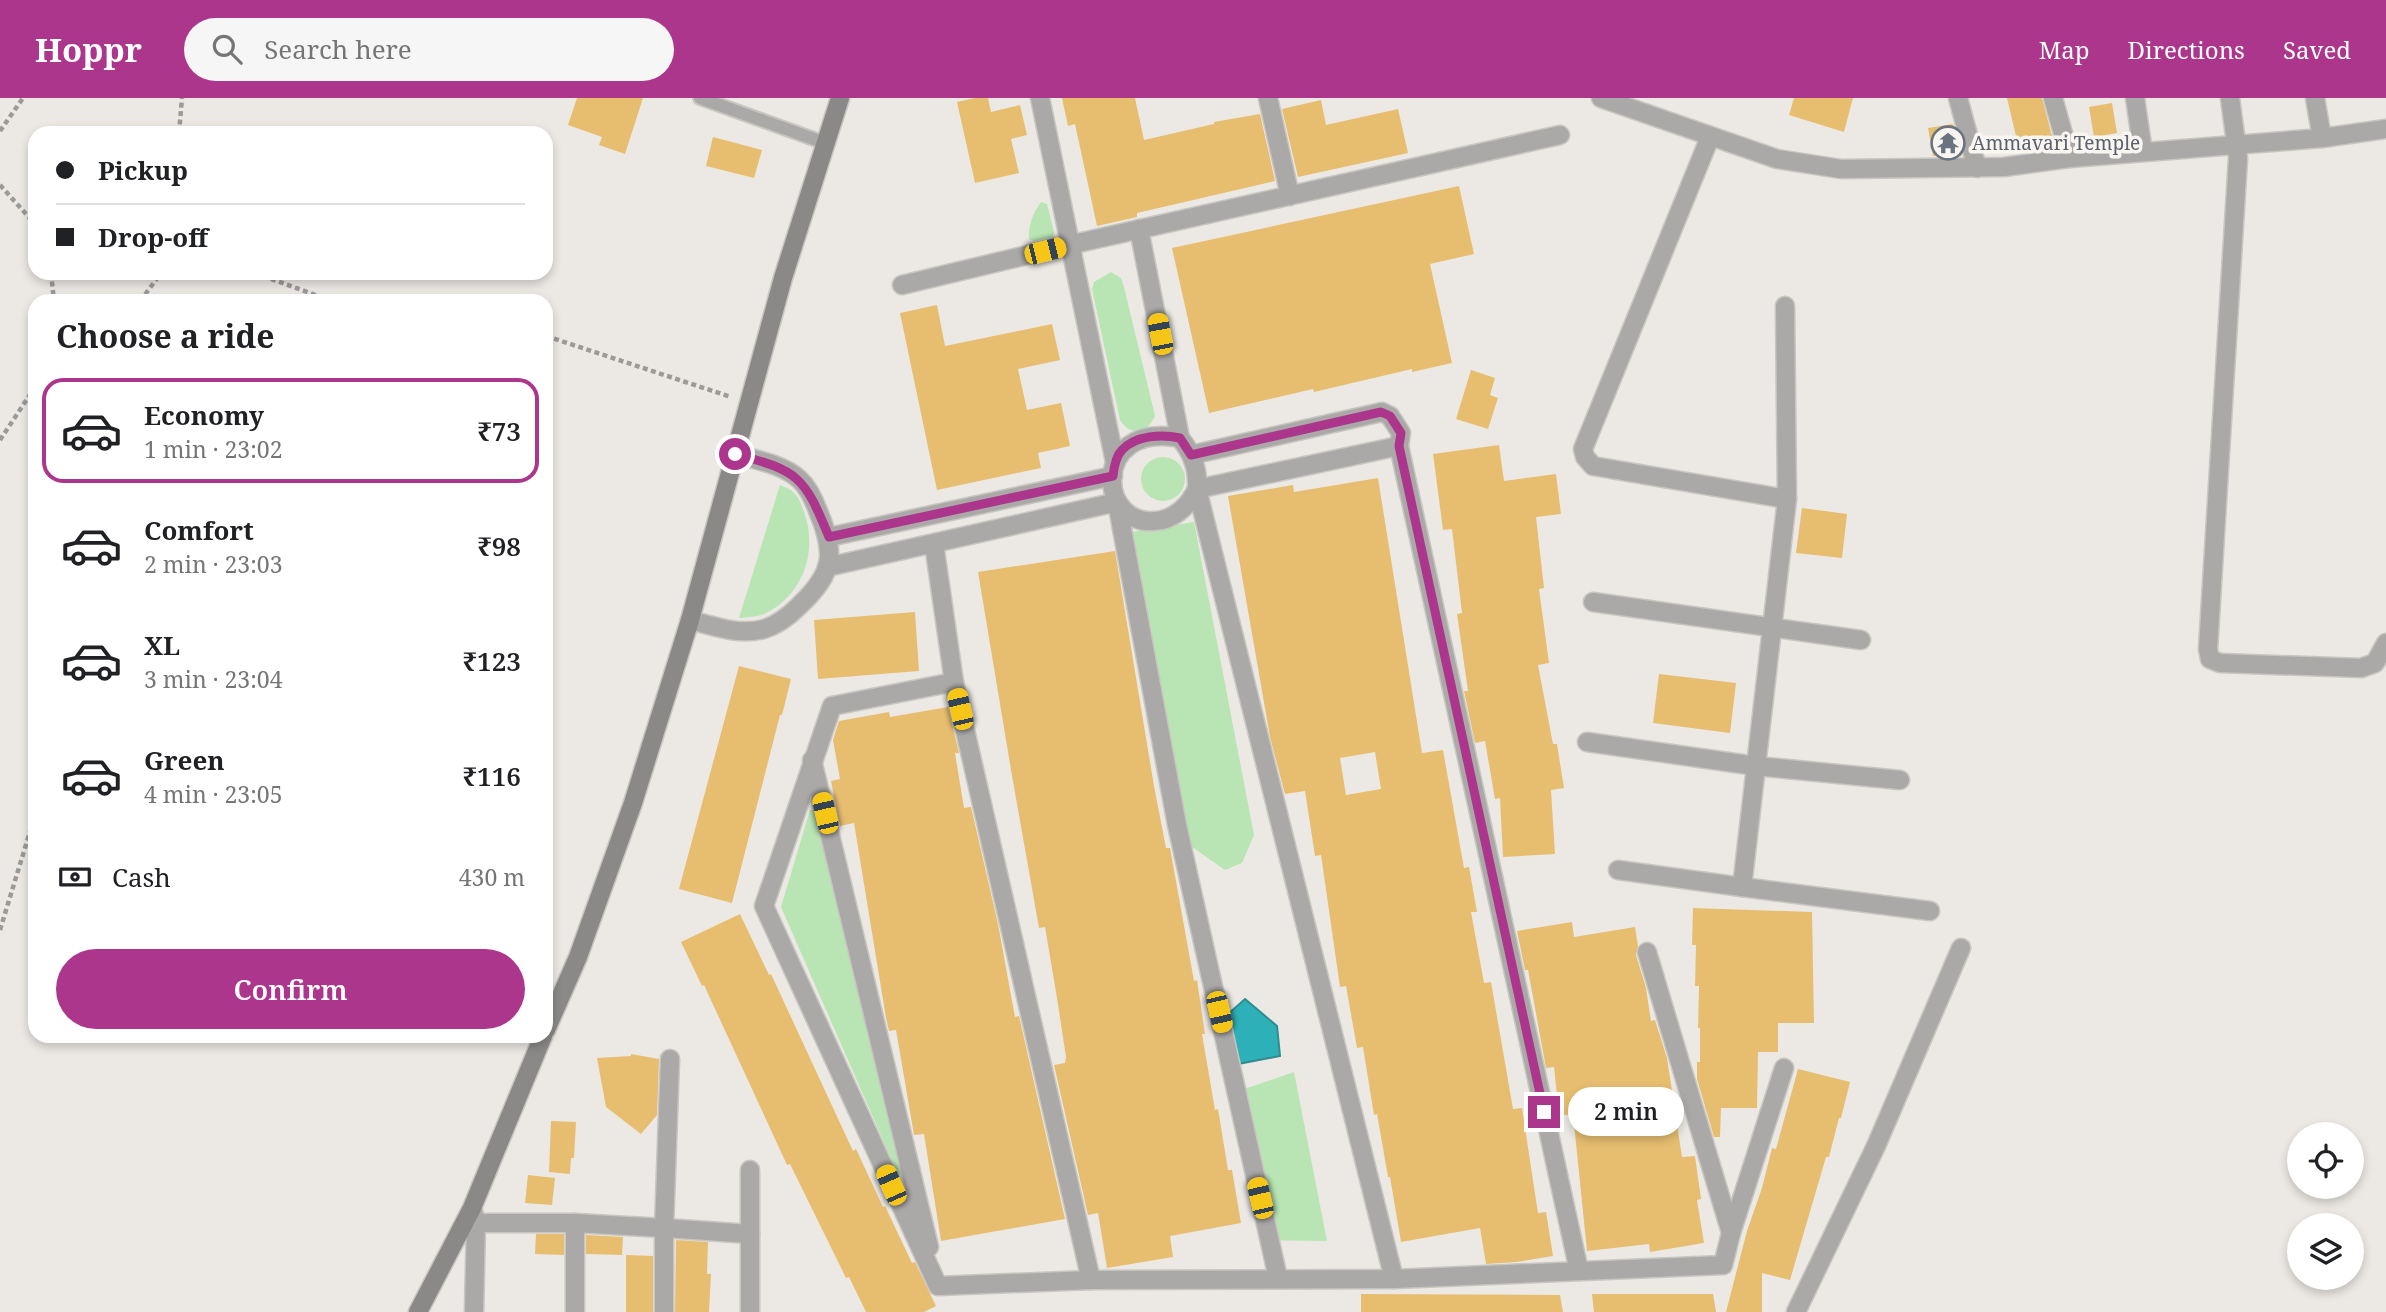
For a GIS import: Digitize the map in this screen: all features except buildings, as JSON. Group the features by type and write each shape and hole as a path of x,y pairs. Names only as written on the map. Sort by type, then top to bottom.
{"main road":[{"path":"553,1014 578,957 634,803 690,620 783,278 840,98"},
{"path":"418,1312 474,1216 540,1043"}],"street":[{"path":"1040,98 1114,469 1117,502 1177,825 1278,1278"},
{"path":"1268,98 1290,196"},
{"path":"1601,98 1777,159 1841,169 2004,167 2070,158 2322,138 2386,129"},
{"path":"1958,98 1977,168"},
{"path":"2053,98 2070,158"},
{"path":"2134,98 2143,152"},
{"path":"2230,98 2237,144 2208,649 2210,659 2220,663 2361,668 2375,663 2386,643"},
{"path":"2315,98 2322,138"},
{"path":"902,285 1560,135"},
{"path":"1710,137 1583,449 1585,457 1593,466 1787,499"},
{"path":"1139,229 1180,438 1198,473 1197,489 1394,1279"},
{"path":"1742,887 1787,499 1785,306"},
{"path":"1191,455 1381,412 1390,416 1401,433 1399,446 1579,1271"},
{"path":"1114,469 1121,450 1132,443 1158,436 1180,438"},
{"path":"1197,489 1399,446"},
{"path":"690,620 738,631 763,629 790,615 811,595 822,581 827,567 829,537 814,500 799,480 775,465 735,454"},
{"path":"829,537 1114,469"},
{"path":"1117,502 1125,514 1138,520 1153,522 1167,519 1180,511 1191,501 1197,489"},
{"path":"827,567 1117,502"},
{"path":"934,544 954,682 1091,1280"},
{"path":"1593,602 1861,640"},
{"path":"938,1286 764,906 832,706 954,682"},
{"path":"1587,742 1756,766 1900,780"},
{"path":"812,760 938,1286"},
{"path":"1618,870 1930,911"},
{"path":"1796,1312 1876,1146 1961,948"},
{"path":"1647,952 1731,1233"},
{"path":"664,1312 670,1059"},
{"path":"938,1286 1091,1280 1394,1279 1723,1265 1784,1068"},
{"path":"750,1170 750,1312"},
{"path":"474,1312 474,1216 750,1234"},
{"path":"575,1223 575,1312"}],"lane":[{"path":"700,98 825,143"}],"path":[{"path":"0,131 23,98"},
{"path":"180,126 182,98"},
{"path":"0,185 28,216"},
{"path":"0,197 7,193"},
{"path":"145,294 156,280"},
{"path":"274,280 313,294"},
{"path":"553,337 748,403"},
{"path":"0,440 28,398"},
{"path":"0,930 28,838"}],"green space":[{"path":"1041,202 1047,204 1054,232 1053,237 1034,241 1029,239 1029,229"},
{"path":"1111,272 1121,278 1124,287 1155,416 1148,427 1139,431 1129,429 1120,420 1092,289 1094,282"},
{"path":"1163,457 1178,464 1185,479 1178,494 1163,501 1148,494 1141,479 1148,464"},
{"path":"780,485 796,495 808,526 808,556 804,570 790,595 779,605 763,614 739,618"},
{"path":"1194,522 1254,835 1242,863 1225,870 1188,844 1131,532"},
{"path":"820,809 909,1179 897,1172 781,907 810,810"},
{"path":"1294,1072 1327,1241 1261,1240 1236,1092"}],"water":[{"path":"1245,999 1277,1026 1280,1056 1238,1064 1228,1014"}],"place":[{"name":"Ammavari Temple","path":"1948,143"}],"route":[{"path":"735,454 775,465 799,480 814,500 829,537 1113,476 1115,462 1121,450 1144,439 1158,436 1180,438 1191,455 1381,412 1390,416 1401,433 1399,446 1544,1112"}]}
